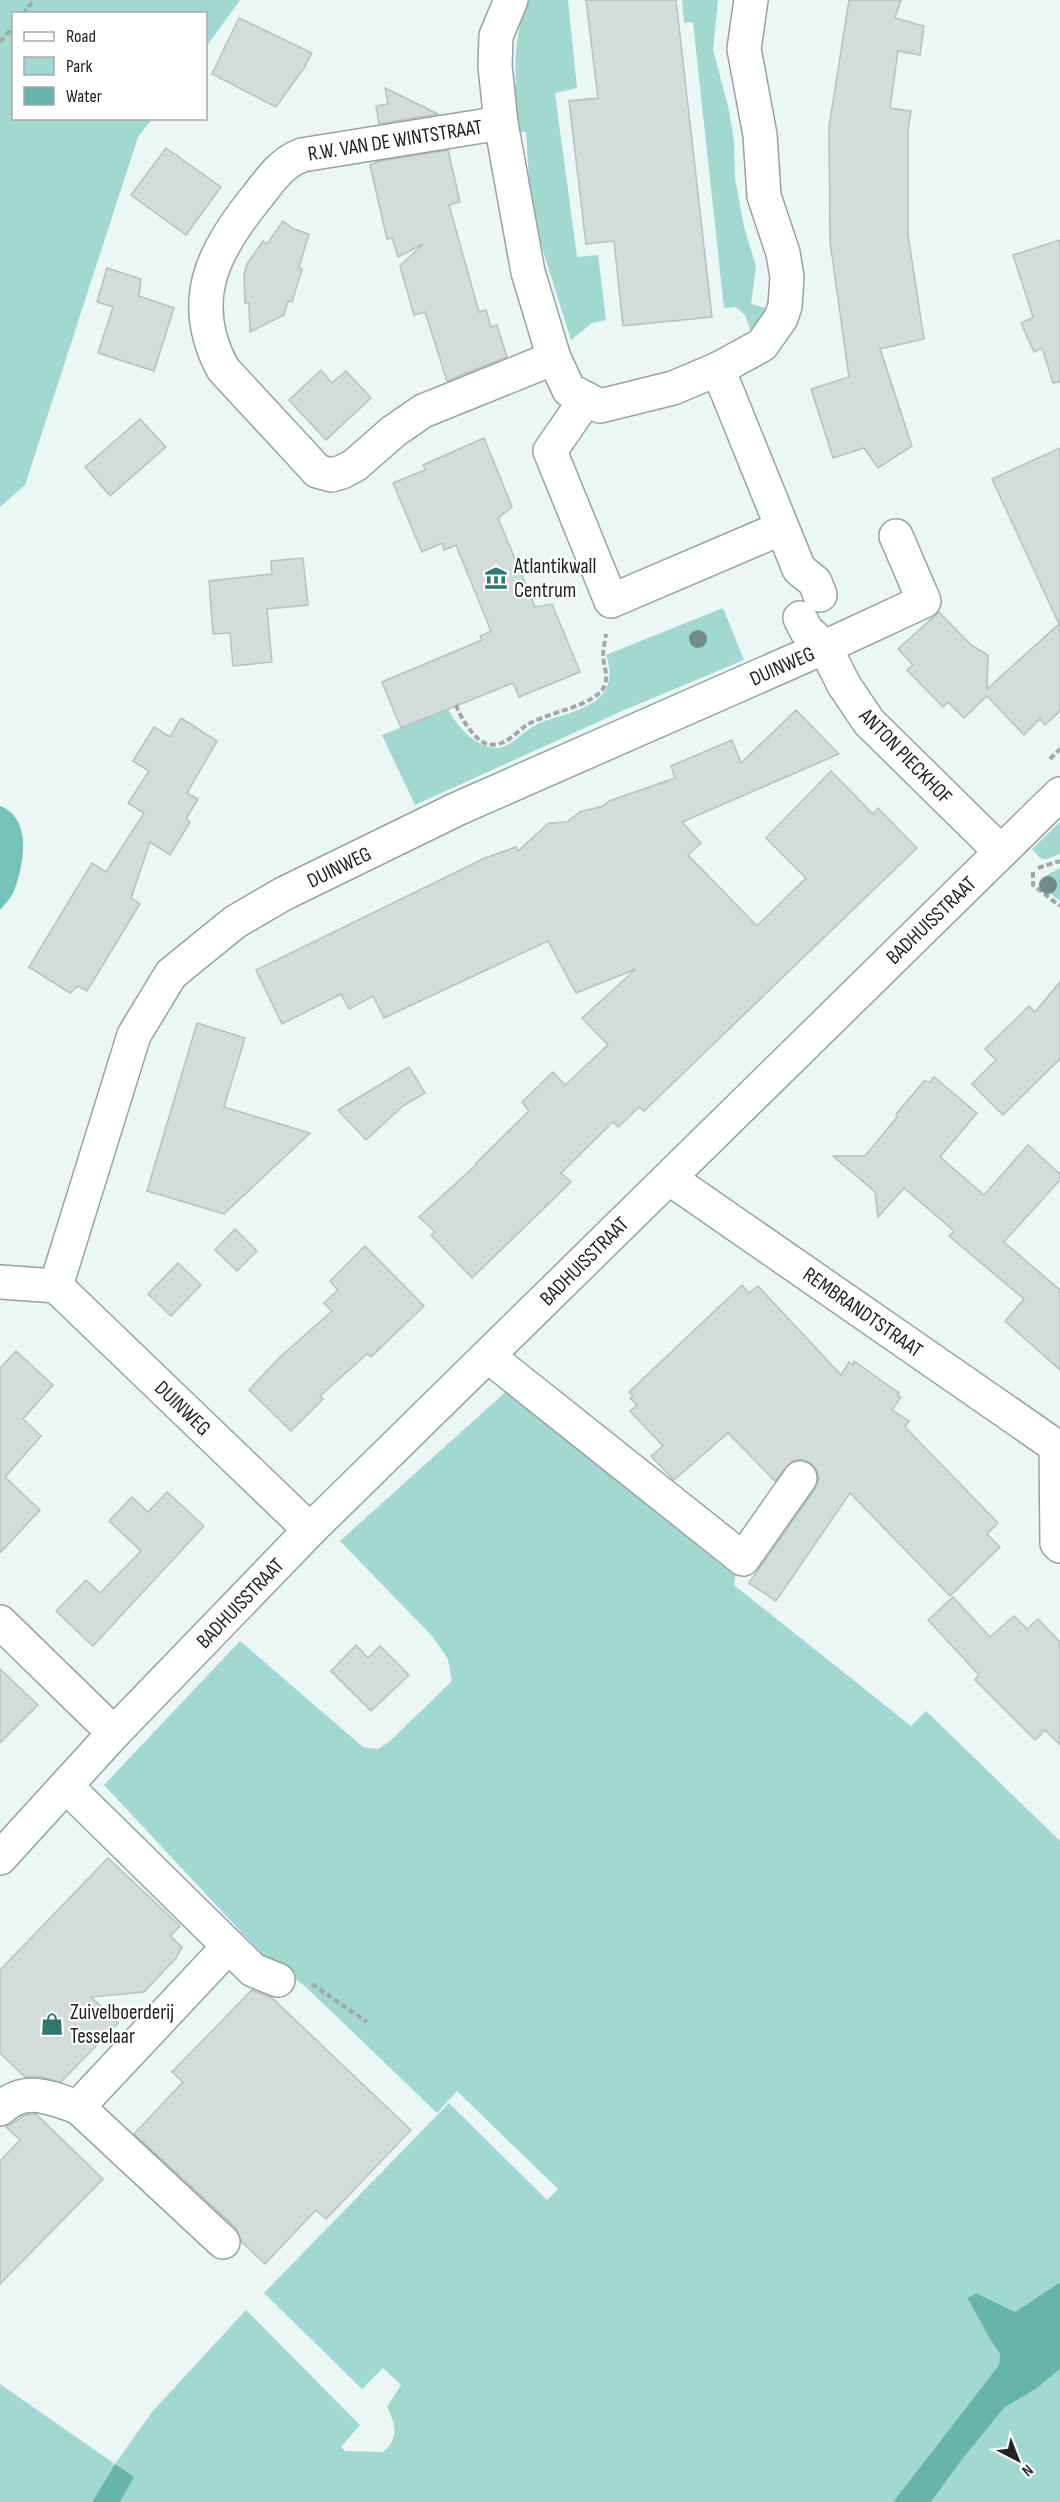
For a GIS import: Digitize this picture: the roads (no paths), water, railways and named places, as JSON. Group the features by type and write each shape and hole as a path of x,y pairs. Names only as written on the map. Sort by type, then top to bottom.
{"street":[{"name":"R.W. VAN DE WINTSTRAAT","path":"511,0 496,36 495,66 501,123 528,272 554,358 569,390 586,399"},
{"path":"751,0 744,48 746,70 760,135 764,196 787,277 781,318 762,345 718,369 673,388 638,399 600,406 586,399 550,451 611,601 782,528"},
{"name":"R.W. VAN DE WINTSTRAAT","path":"501,123 302,155 292,159 272,177 221,246 209,275 208,331 214,351 224,369 317,471 331,475 355,465 394,431 423,411 554,358"},
{"path":"718,369 799,569 790,591 810,606 806,630 825,647 924,601 896,536"},
{"name":"ANTON PIECKHOF","path":"825,647 843,685 869,722 1001,852"},
{"name":"DUINWEG","path":"310,1530 56,1286 134,1035 171,974 235,922 283,894 457,809 825,647"},
{"name":"BADHUISSTRAAT","path":"0,1858 114,1733 310,1530 1060,794"},
{"name":"REMBRANDTSTRAAT","path":"669,1178 1058,1448 1057,1543 1060,1546"},
{"path":"0,1282 56,1286"},
{"path":"488,1356 743,1559 800,1478"},
{"path":"0,1622 114,1733"},
{"path":"66,1786 253,1970 278,1980"},
{"path":"78,2107 228,1946"},
{"path":"0,2109 8,2101 32,2093 78,2107 223,2242"}],"water":[{"path":"1060,2282 1060,2369 1037,2388 1004,2408 931,2502 893,2502 999,2365 1000,2354 967,2298 976,2293 1015,2312"},
{"path":"115,2464 134,2477 120,2502 92,2502"}],"place":[{"name":"Atlantikwall Centrum","path":"496,578"},
{"name":"Zuivelboerderij Tesselaar","path":"52,2024"}]}
